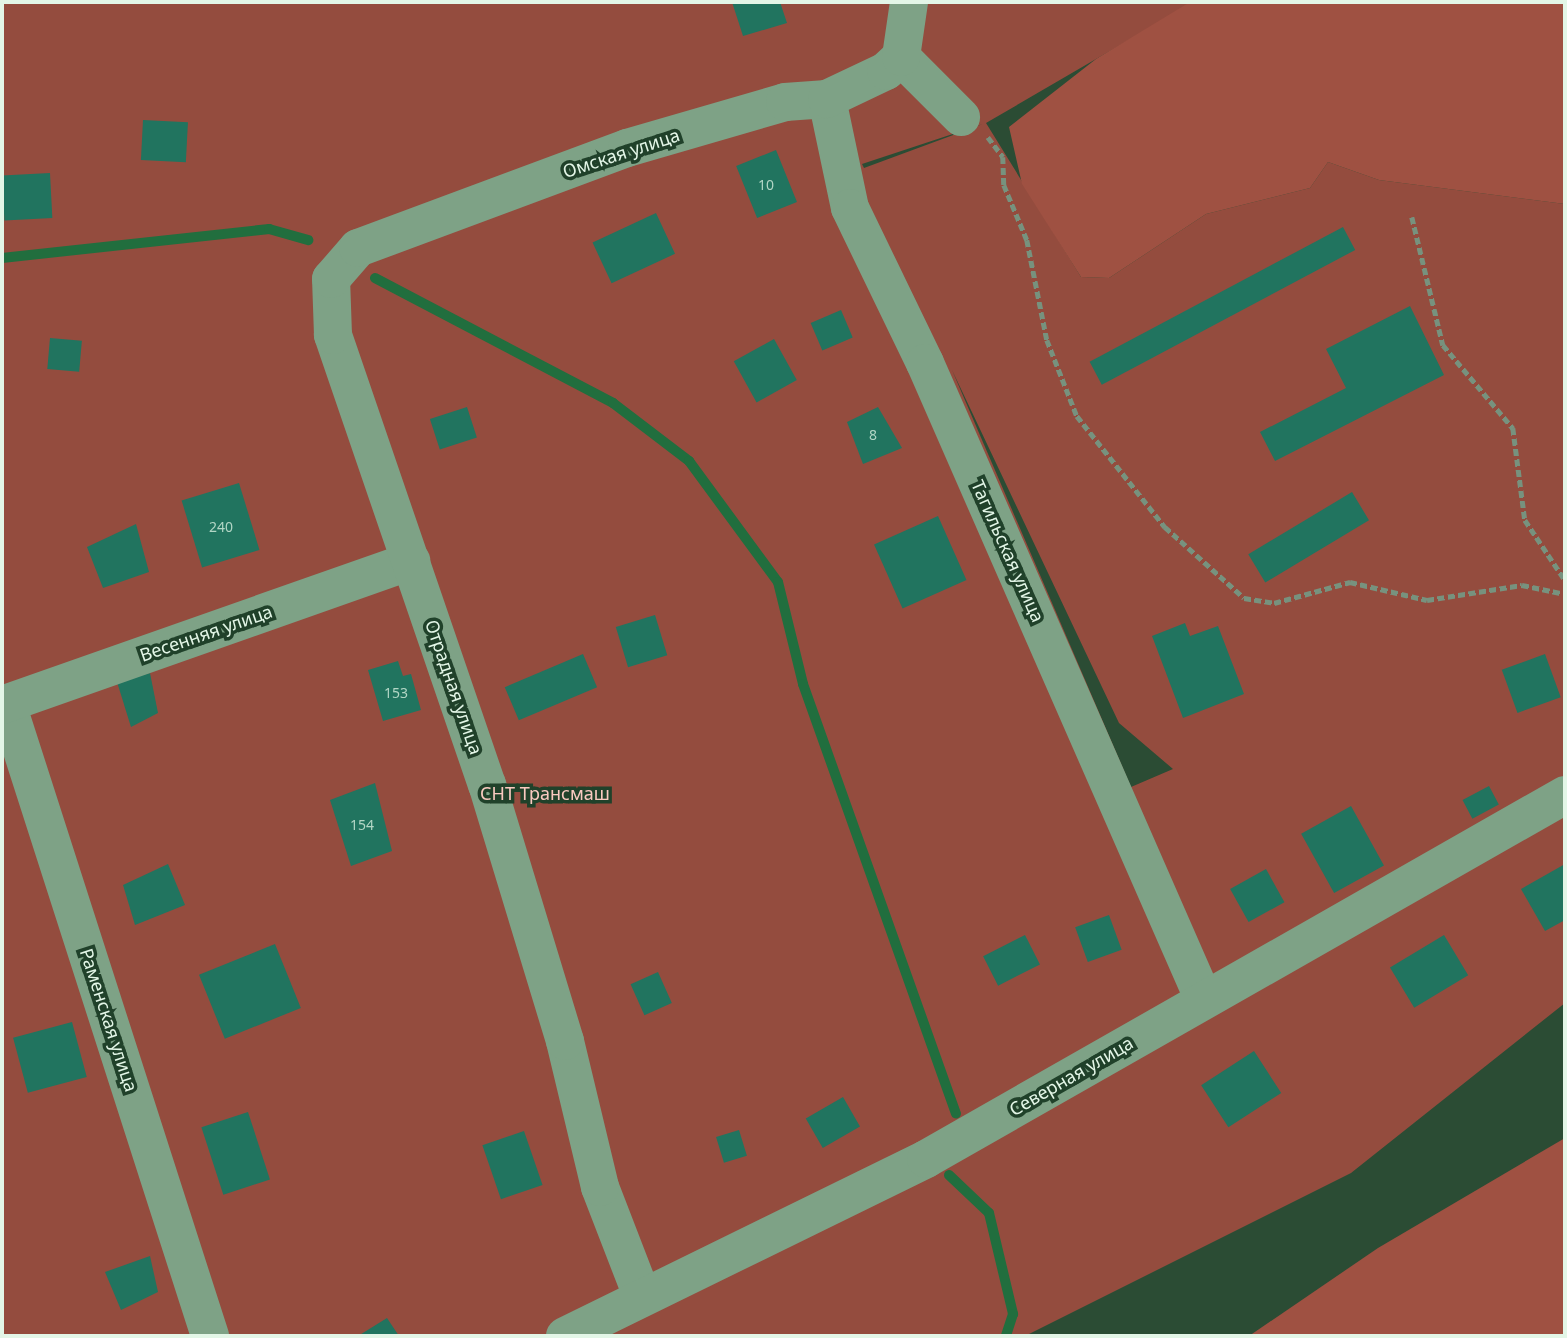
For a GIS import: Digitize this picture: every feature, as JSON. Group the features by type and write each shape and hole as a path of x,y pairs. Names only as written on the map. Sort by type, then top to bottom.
{"street":[{"path":"909,2 893,64 961,117"},
{"name":"Омская улица","path":"358,248 627,148 785,102 827,99 893,64"},
{"name":"Тагильская улица","path":"827,99 850,208 925,363 1203,1000"},
{"name":"Отрадная улица","path":"358,248 331,279 333,335 411,561 553,1002 600,1187 642,1296"},
{"name":"Весенняя улица","path":"4,705 411,561"},
{"name":"Раменская улица","path":"4,705 210,1336"},
{"name":"Северная улица","path":"565,1336 926,1159 1565,795"}],"path":[{"path":"961,117 1003,157 1004,185 1027,240 1047,340 1077,416 1165,527 1244,598 1274,603 1350,582 1427,600 1522,585 1565,594"},
{"path":"1412,217 1443,345 1513,428 1525,520 1565,580"}],"green space":[{"name":"СНТ Трансмаш","path":"2,2 1194,2 986,123 1081,277 1109,278 1206,214 1310,188 1328,162 1379,180 1565,204 1565,1003 1351,1173 1025,1336 2,1336","holes":["983,124 864,168 862,164","952,370 1119,723 1173,769 1131,787"]}],"shaded area":[{"path":"1190,2 1565,2 1565,204 1379,180 1328,162 1310,188 1206,214 1109,278 1081,277 1022,184 1009,127 1096,59"},
{"path":"1565,1138 1565,1336 1249,1336 1378,1248"}],"building":[{"path":"732,2 780,2 787,23 743,36"},
{"path":"143,120 188,122 186,162 141,160"},
{"path":"776,150 797,202 757,218 736,166"},
{"path":"50,173 52,218 4,220 2,176"},
{"path":"656,213 675,254 612,283 593,243"},
{"path":"1343,227 1355,250 1102,385 1090,362"},
{"path":"1410,306 1444,375 1275,461 1260,432 1346,388 1326,349"},
{"path":"841,310 853,338 822,351 811,323"},
{"path":"50,338 82,341 79,372 47,369"},
{"path":"774,339 797,380 757,402 734,361"},
{"path":"467,407 477,437 440,449 430,419"},
{"path":"878,407 902,448 863,464 847,422"},
{"path":"239,483 259,550 202,567 182,501"},
{"path":"1352,492 1369,520 1265,583 1248,554"},
{"path":"938,516 966,580 903,608 874,544"},
{"path":"136,524 149,572 103,588 87,547"},
{"path":"655,615 667,655 628,667 616,627"},
{"path":"1185,623 1190,636 1218,626 1244,694 1183,718 1152,636"},
{"path":"583,654 597,687 519,720 505,687"},
{"path":"1545,654 1561,697 1518,713 1502,670"},
{"path":"398,661 403,676 411,674 421,710 383,721 368,670"},
{"path":"150,673 158,713 131,727 117,682"},
{"path":"375,783 392,851 351,866 330,800"},
{"path":"1489,786 1499,805 1472,819 1463,800"},
{"path":"1351,806 1384,865 1334,893 1301,834"},
{"path":"168,864 185,905 135,925 123,885"},
{"path":"1565,864 1565,920 1545,931 1521,889"},
{"path":"1266,869 1284,902 1249,922 1230,889"},
{"path":"1109,915 1122,950 1088,962 1075,927"},
{"path":"1025,935 1040,964 998,986 983,956"},
{"path":"1444,935 1468,975 1414,1008 1390,967"},
{"path":"275,944 301,1008 225,1039 199,975"},
{"path":"658,972 672,1003 644,1015 631,984"},
{"path":"72,1022 87,1077 28,1093 13,1038"},
{"path":"1254,1051 1281,1093 1228,1127 1201,1085"},
{"path":"843,1097 860,1126 823,1148 806,1118"},
{"path":"248,1112 270,1180 223,1195 201,1127"},
{"path":"739,1130 747,1156 724,1163 716,1137"},
{"path":"524,1131 543,1185 501,1199 482,1145"},
{"path":"150,1256 158,1292 121,1310 105,1272"},
{"path":"387,1318 399,1336 358,1336"}],"waterway":[{"path":"2,258 269,229 308,240"},
{"path":"375,278 613,403 689,461 778,582 803,684 956,1114"},
{"path":"949,1175 989,1213 1013,1314 1006,1336"}]}
